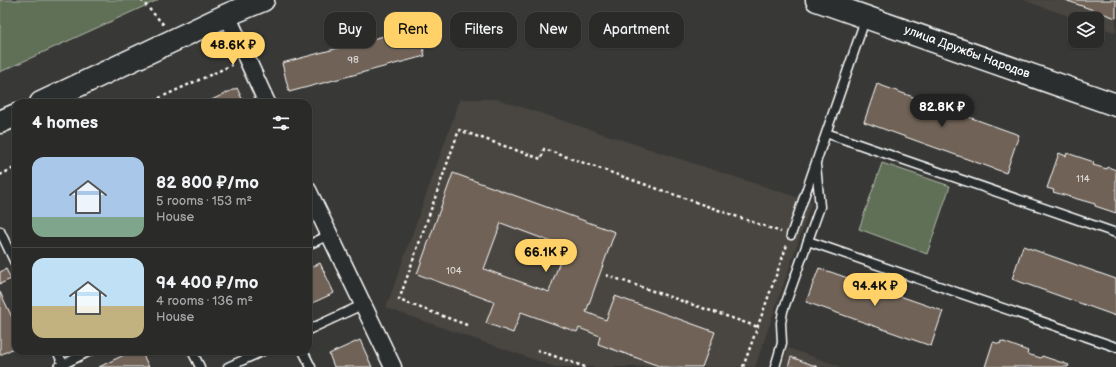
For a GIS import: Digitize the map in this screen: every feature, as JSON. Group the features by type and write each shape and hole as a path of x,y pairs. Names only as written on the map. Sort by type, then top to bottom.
{"street":[{"path":"52,99 67,94 227,15 263,0"},
{"name":"улица Дружбы Народов","path":"817,0 1116,105"},
{"path":"227,15 245,59 265,99"},
{"path":"0,122 12,117"},
{"path":"312,199 393,367"}],"lane":[{"path":"790,235 866,17"},
{"path":"826,133 1116,233"},
{"path":"775,367 782,343 781,323 783,311 820,207 816,163"},
{"path":"0,231 12,256"},
{"path":"312,243 329,236"},
{"path":"808,241 1116,347"},
{"path":"312,328 362,305"},
{"path":"58,355 60,366 82,355"},
{"path":"194,355 200,367"},
{"path":"228,367 254,355"},
{"path":"306,355 311,367"}],"path":[{"path":"141,0 177,39"},
{"path":"157,99 245,59"},
{"path":"467,325 399,300 459,130 540,159 544,149 790,235 744,367"},
{"path":"0,175 12,169"},
{"path":"606,276 758,327"},
{"path":"537,350 585,367"}],"shaded area":[{"path":"1023,0 1116,0 1116,33 1104,29 1104,12 1068,12 1068,16"},
{"path":"460,99 497,99 812,202 755,367 555,367 386,308"},
{"path":"788,348 842,367 782,367"}],"green space":[{"path":"0,0 158,0 0,72"},
{"path":"882,163 950,186 927,254 859,229"}],"building":[{"path":"1065,0 1116,0 1116,18 1104,14 1104,12 1099,12"},
{"path":"384,36 384,48 423,48 425,56 289,92 282,63 339,48 376,48 376,38"},
{"path":"877,84 1019,135 1006,173 864,122"},
{"path":"237,88 242,99 214,99"},
{"path":"1059,153 1066,156 1067,153 1094,162 1093,165 1107,169 1108,167 1116,170 1116,213 1095,206 1095,204 1053,192 1054,190 1047,188"},
{"path":"453,173 615,232 586,312 606,320 615,296 715,332 702,367 662,367 598,344 600,336 579,328 577,332 521,312 513,333 486,323 494,302 417,274","holes":["501,223 565,247 549,292 484,269"]},
{"path":"1023,246 1116,279 1116,316 1012,279"},
{"path":"320,263 334,293 312,303 312,267"},
{"path":"819,268 943,311 931,346 806,302"},
{"path":"6,269 11,279 0,284 0,272"},
{"path":"0,292 12,317 12,349 0,355"},
{"path":"360,340 372,367 334,367 329,354"},
{"path":"1001,341 1028,351 1027,354 1041,358 1042,356 1069,365 1068,367 985,367 993,342 1000,344"},
{"path":"124,355 143,355 149,367 99,367"},
{"path":"791,357 818,367 788,367"}]}
